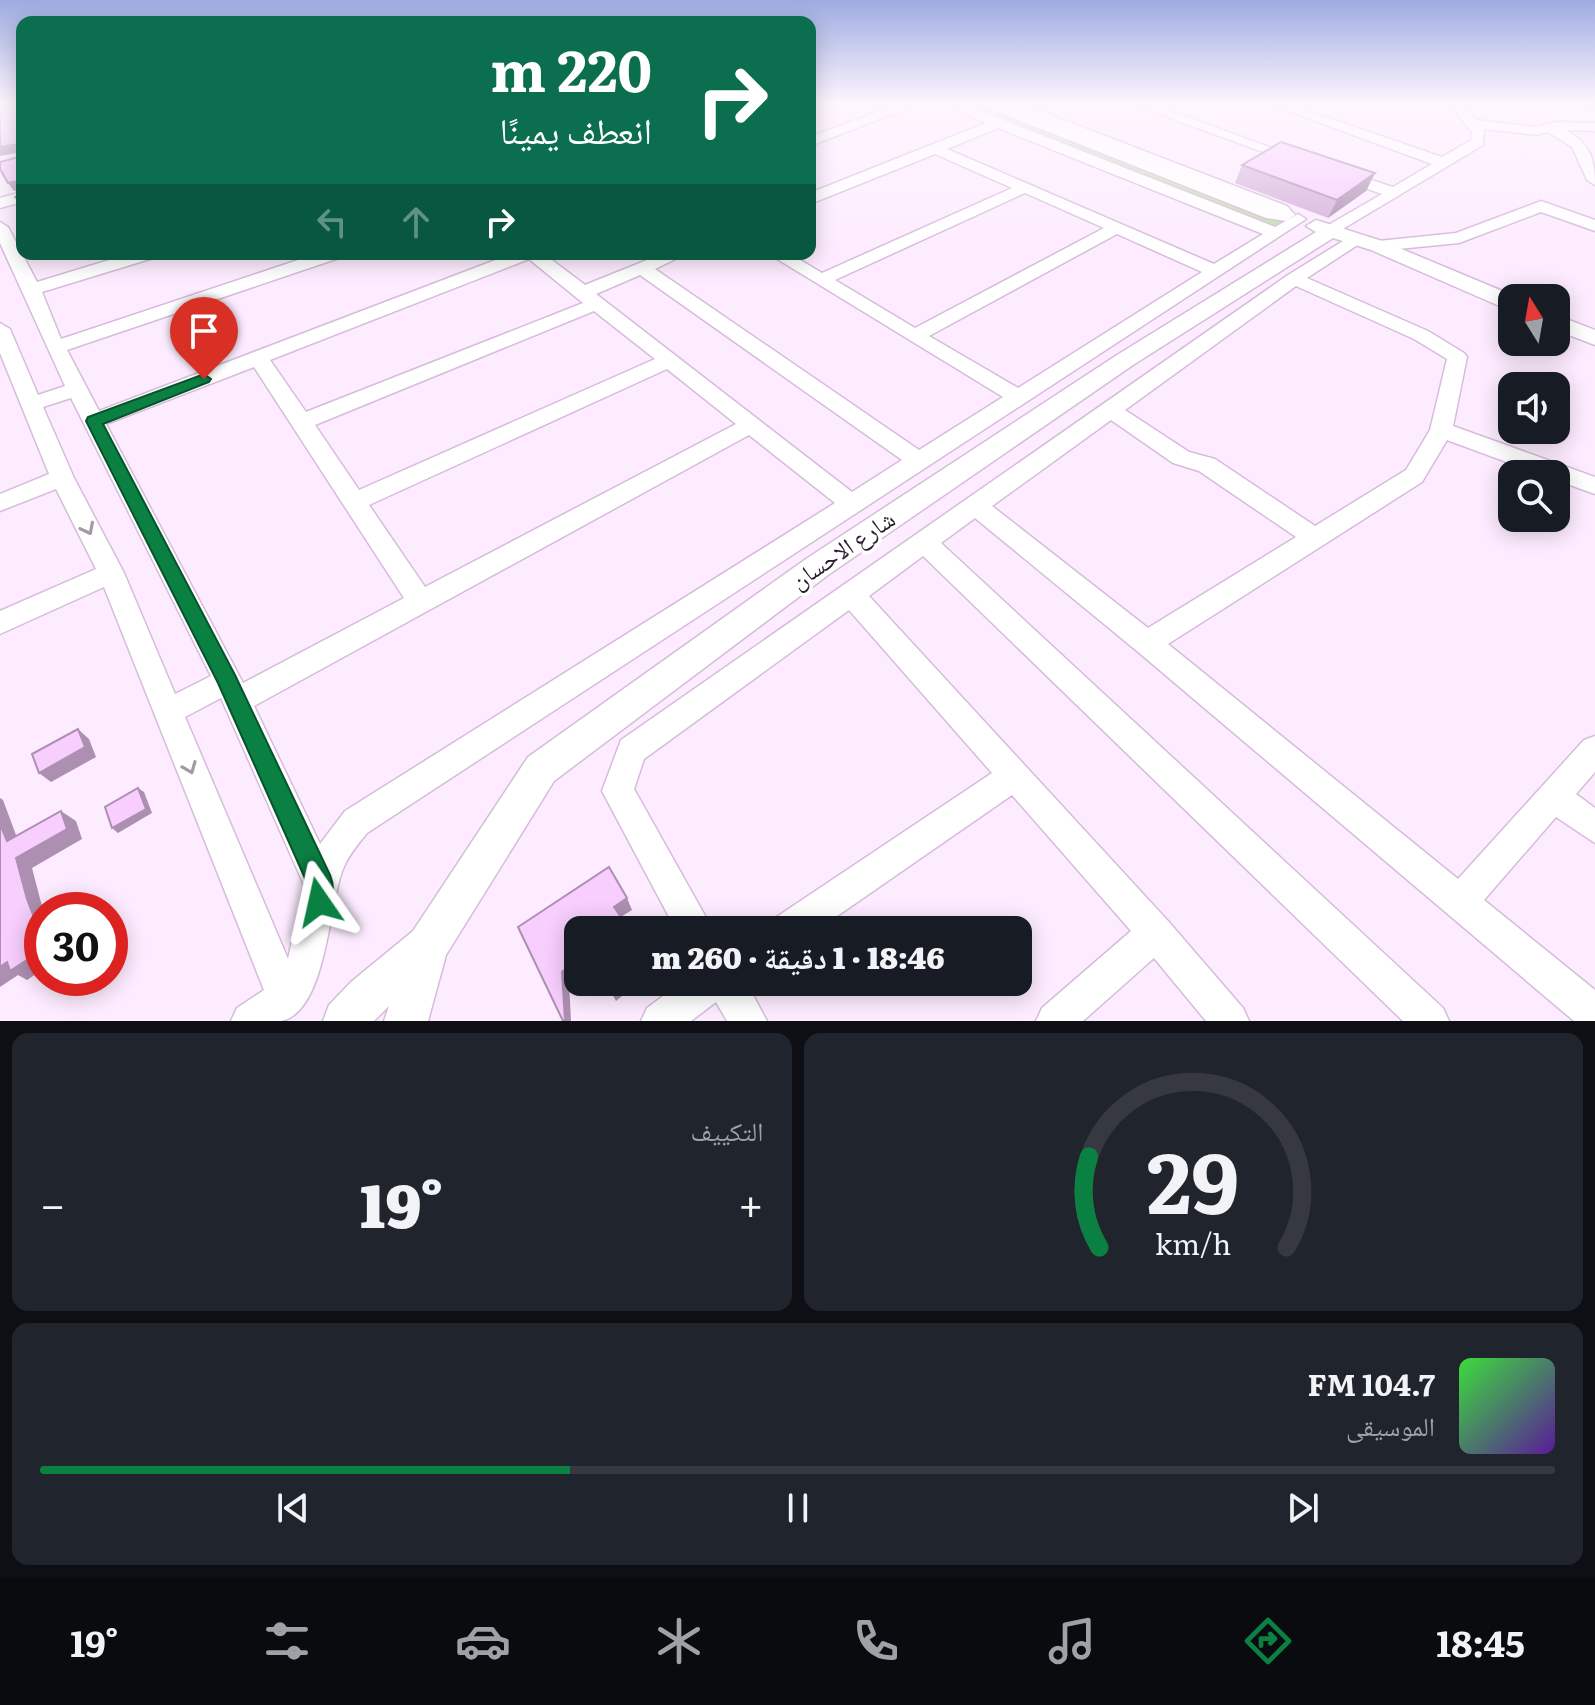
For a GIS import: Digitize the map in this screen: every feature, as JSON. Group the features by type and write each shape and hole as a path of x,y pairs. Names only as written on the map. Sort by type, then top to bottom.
{"street":[{"path":"816,197 925,152"},
{"path":"942,152 1217,272"},
{"path":"1082,152 1287,222 1343,234 1378,246 1498,297"},
{"path":"1110,152 1287,222"},
{"path":"1121,152 1287,222"},
{"path":"1276,152 1395,193"},
{"path":"1411,152 1441,162"},
{"path":"687,916 618,791 632,750 1294,279 1343,234 1395,193 1460,152"},
{"path":"1584,152 1595,180"},
{"path":"821,280 1024,188"},
{"path":"1378,246 1459,238 1541,206 1595,226"},
{"path":"250,1021 285,996 305,964 313,943 321,884 343,836 356,822 1217,272 1287,222"},
{"path":"914,336 1117,228"},
{"name":"شارع الاحسان","path":"406,1021 428,946 541,769 817,567 1125,360 1343,234"},
{"path":"19,260 51,339 232,691 321,884"},
{"path":"32,289 127,260"},
{"path":"57,347 294,260"},
{"path":"94,421 511,260"},
{"path":"541,260 852,504"},
{"path":"302,422 589,298 663,260"},
{"path":"788,260 1019,398"},
{"path":"643,269 919,461"},
{"path":"1147,643 1414,476 1441,430 1457,357 1421,335 1294,279"},
{"path":"1570,328 1595,338"},
{"path":"0,329 62,478 111,573 285,996"},
{"path":"258,358 420,601"},
{"path":"354,502 668,361"},
{"path":"31,404 78,389"},
{"path":"1110,410 1181,458 1207,465 1314,537"},
{"path":"167,712 232,691 420,601 749,426"},
{"path":"1441,430 1595,486"},
{"path":"0,503 62,478"},
{"path":"976,506 1147,643 1595,1014"},
{"path":"925,543 1430,1021"},
{"path":"0,623 111,573"},
{"path":"852,595 1156,933 1230,1021"},
{"path":"1460,902 1595,750"},
{"path":"808,916 1015,775"},
{"path":"1554,797 1595,827"},
{"path":"1055,1021 1156,933"},
{"name":"شارع الاحسان","path":"345,1021 366,997 428,946"},
{"path":"660,1021 693,996"},
{"path":"733,996 748,1021"}],"green space":[{"path":"1076,152 1104,152 1284,221 1272,229"}],"building":[{"path":"1265,152 1310,152 1375,173 1337,200 1242,165"},
{"path":"16,158 16,181 8,183 0,169 0,162"},
{"path":"78,729 85,747 39,773 32,754"},
{"path":"138,788 146,809 112,828 105,807"},
{"path":"61,811 67,829 16,858 25,892 24,962 10,971 7,962 0,967 0,824 7,841"},
{"path":"609,867 627,898 614,907 620,916 564,916 562,972 565,1021 518,927"}],"route":[{"path":"204,379 94,421 228,681 321,884 319,902"}]}
